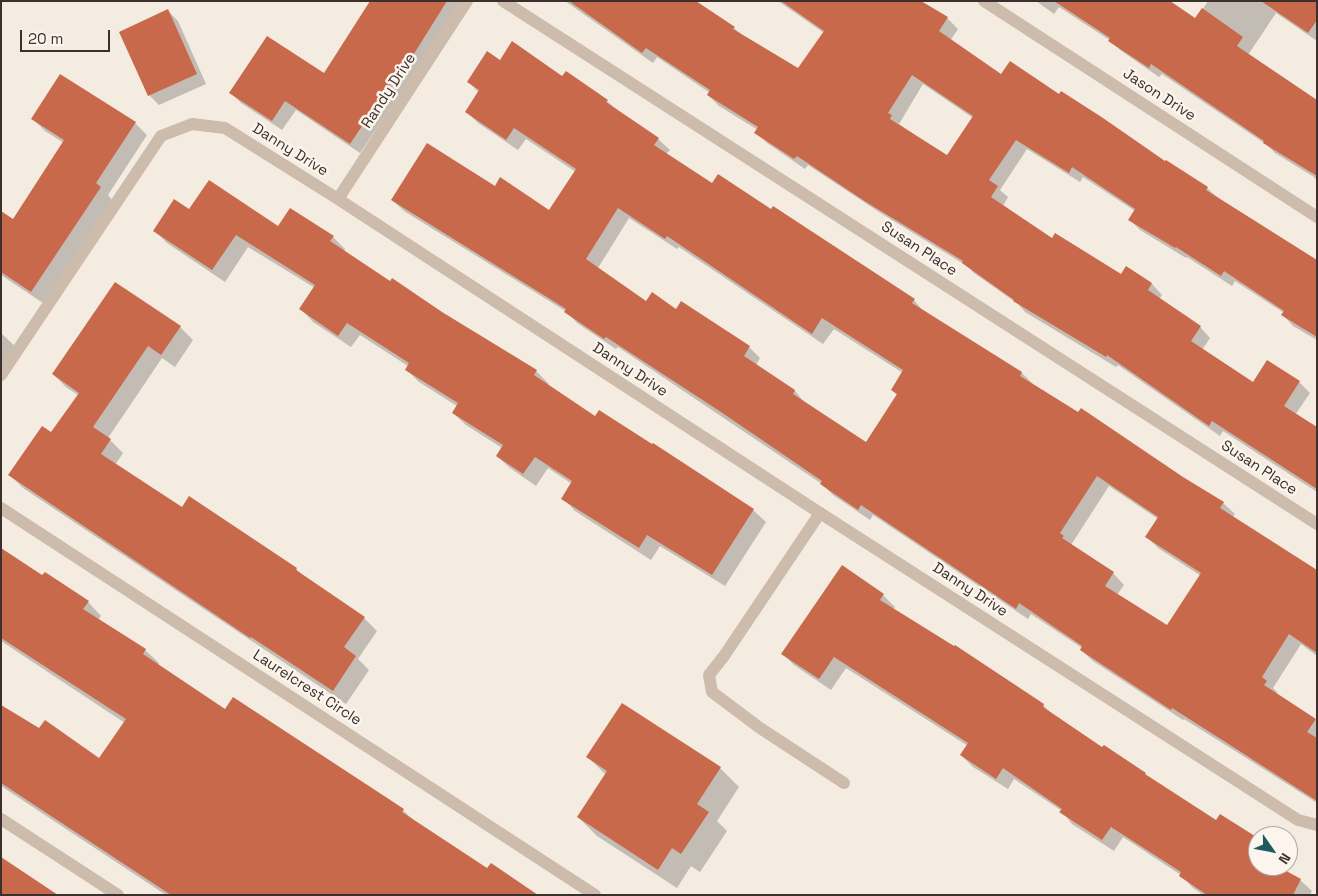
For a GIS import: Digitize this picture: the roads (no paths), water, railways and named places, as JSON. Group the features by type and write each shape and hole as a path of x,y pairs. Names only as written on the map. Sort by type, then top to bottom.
{"street":[{"name":"Randy Drive","path":"338,199 467,1"},
{"name":"Susan Place","path":"503,1 1317,524"},
{"name":"Jason Drive","path":"984,1 1317,217"},
{"name":"Danny Drive","path":"1,375 161,136 192,124 225,128 338,199 820,513 1298,820 1317,824"},
{"name":"Laurelcrest Circle","path":"1,508 595,895"},
{"path":"820,513 724,656 709,675 712,692 760,728 844,783"},
{"path":"1,819 118,895"}]}
